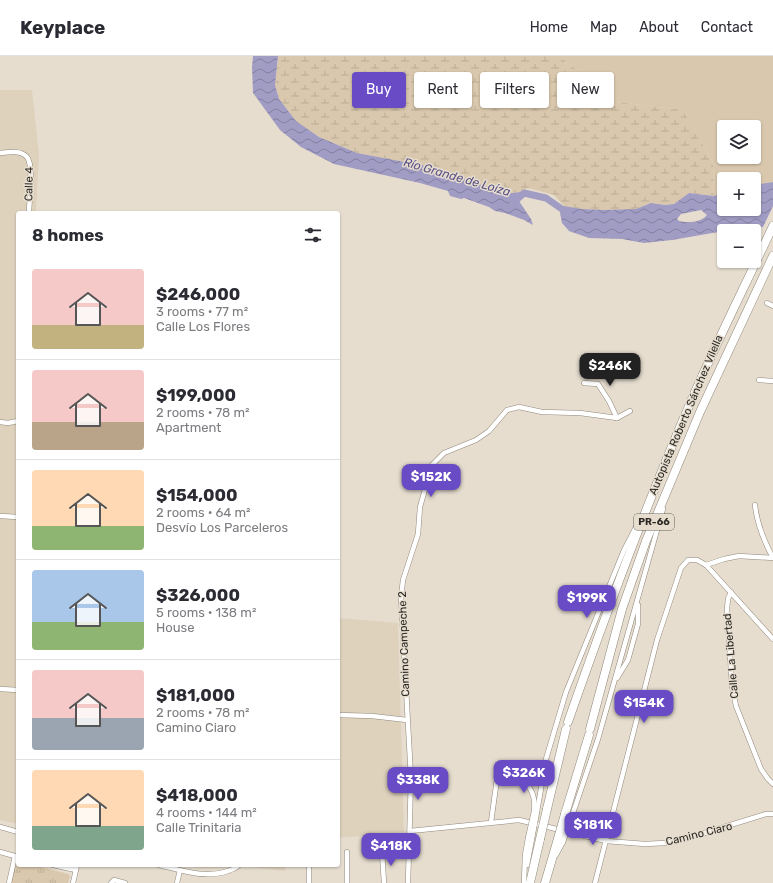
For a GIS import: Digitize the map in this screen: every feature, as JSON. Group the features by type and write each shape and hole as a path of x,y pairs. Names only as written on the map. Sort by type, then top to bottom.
{"highway":[{"name":"Autopista Roberto Sánchez Vilella","path":"530,883 533,838 547,809 567,725 596,641 689,406 723,329 773,226"},
{"name":"Autopista Roberto Sánchez Vilella","path":"545,883 569,815 589,732 622,609 646,540 700,412 773,256"}],"street":[{"name":"Calle 4","path":"0,153 16,152 27,156 30,164 29,211"},
{"path":"767,303 773,306"},
{"path":"759,380 773,381"},
{"path":"584,383 598,384 609,401 617,418 630,411"},
{"name":"Camino Campeche 2","path":"408,883 411,778 401,597 403,580 418,534 420,507 432,465 444,453 476,440 488,431 507,410 519,407 542,412 580,413 617,418"},
{"path":"0,422 8,423 16,421"},
{"path":"491,822 499,774 508,773 522,776 530,780 537,778 540,775 566,692 624,550 655,489"},
{"path":"569,815 596,746 661,517 665,496"},
{"path":"706,566 724,559 739,556 773,558 762,536 755,505"},
{"path":"0,516 16,517"},
{"path":"595,883 657,640 682,568 688,560 697,560 706,566 773,639"},
{"name":"Calle La Libertad","path":"731,592 728,599 727,608 732,686 736,706 761,769 773,784"},
{"path":"614,682 628,660 638,624 638,600"},
{"path":"0,689 16,690"},
{"path":"340,715 372,716 407,720"},
{"path":"524,883 546,759"},
{"path":"519,776 532,791 536,811"},
{"name":"Camino Ciaro","path":"410,831 519,820 606,841 644,844 674,842 766,814 773,814"},
{"path":"0,827 16,831"},
{"path":"0,852 16,856 8,883"},
{"path":"347,852 347,883"},
{"path":"382,852 384,883"},
{"path":"167,867 201,874 219,874 237,867"},
{"path":"309,867 309,883"},
{"path":"72,883 76,868"},
{"path":"177,883 180,870"},
{"path":"111,883 114,880 125,883"}],"shaded area":[{"path":"0,90 32,90 39,154 36,211 16,211 16,824 0,820"},
{"path":"340,618 398,623 404,832 340,838"},
{"path":"194,867 251,867 199,868"},
{"path":"251,867 286,867 285,871"}],"green space":[{"path":"278,56 563,56 566,63 581,72 557,72 557,108 614,108 614,102 683,110 713,162 714,196 689,193 674,204 665,205 651,203 636,209 604,210 564,206 554,195 528,188 520,192 505,194 437,168 357,153 319,137 296,121 279,99 275,85"},
{"path":"563,56 773,56 773,182 761,184 761,172 717,172 717,195 714,196 713,162 683,110 614,102 614,72 581,72 566,63"},
{"path":"16,861 16,867 41,867 68,874 70,876 68,883 10,883"}],"water":[{"path":"253,56 278,56 275,85 279,99 296,121 319,137 357,153 437,168 505,194 520,192 519,201 531,219 533,225 524,220 495,211 489,207 464,198 461,199 450,196 448,191 420,183 334,164 301,147 280,130 253,93"},
{"path":"773,182 773,206 763,227 761,227 761,224 717,224 717,232 644,243 622,239 589,238 569,231 562,223 560,213 564,206 604,210 636,209 651,203 665,205 674,204 689,193 714,196 717,195 717,216 761,216 761,184","holes":["701,210 707,215 704,218 694,222 682,222 677,219 681,214"]}],"waterway":[{"name":"Río Grande de Loíza","path":"513,203 524,193 546,198 569,214"}]}
